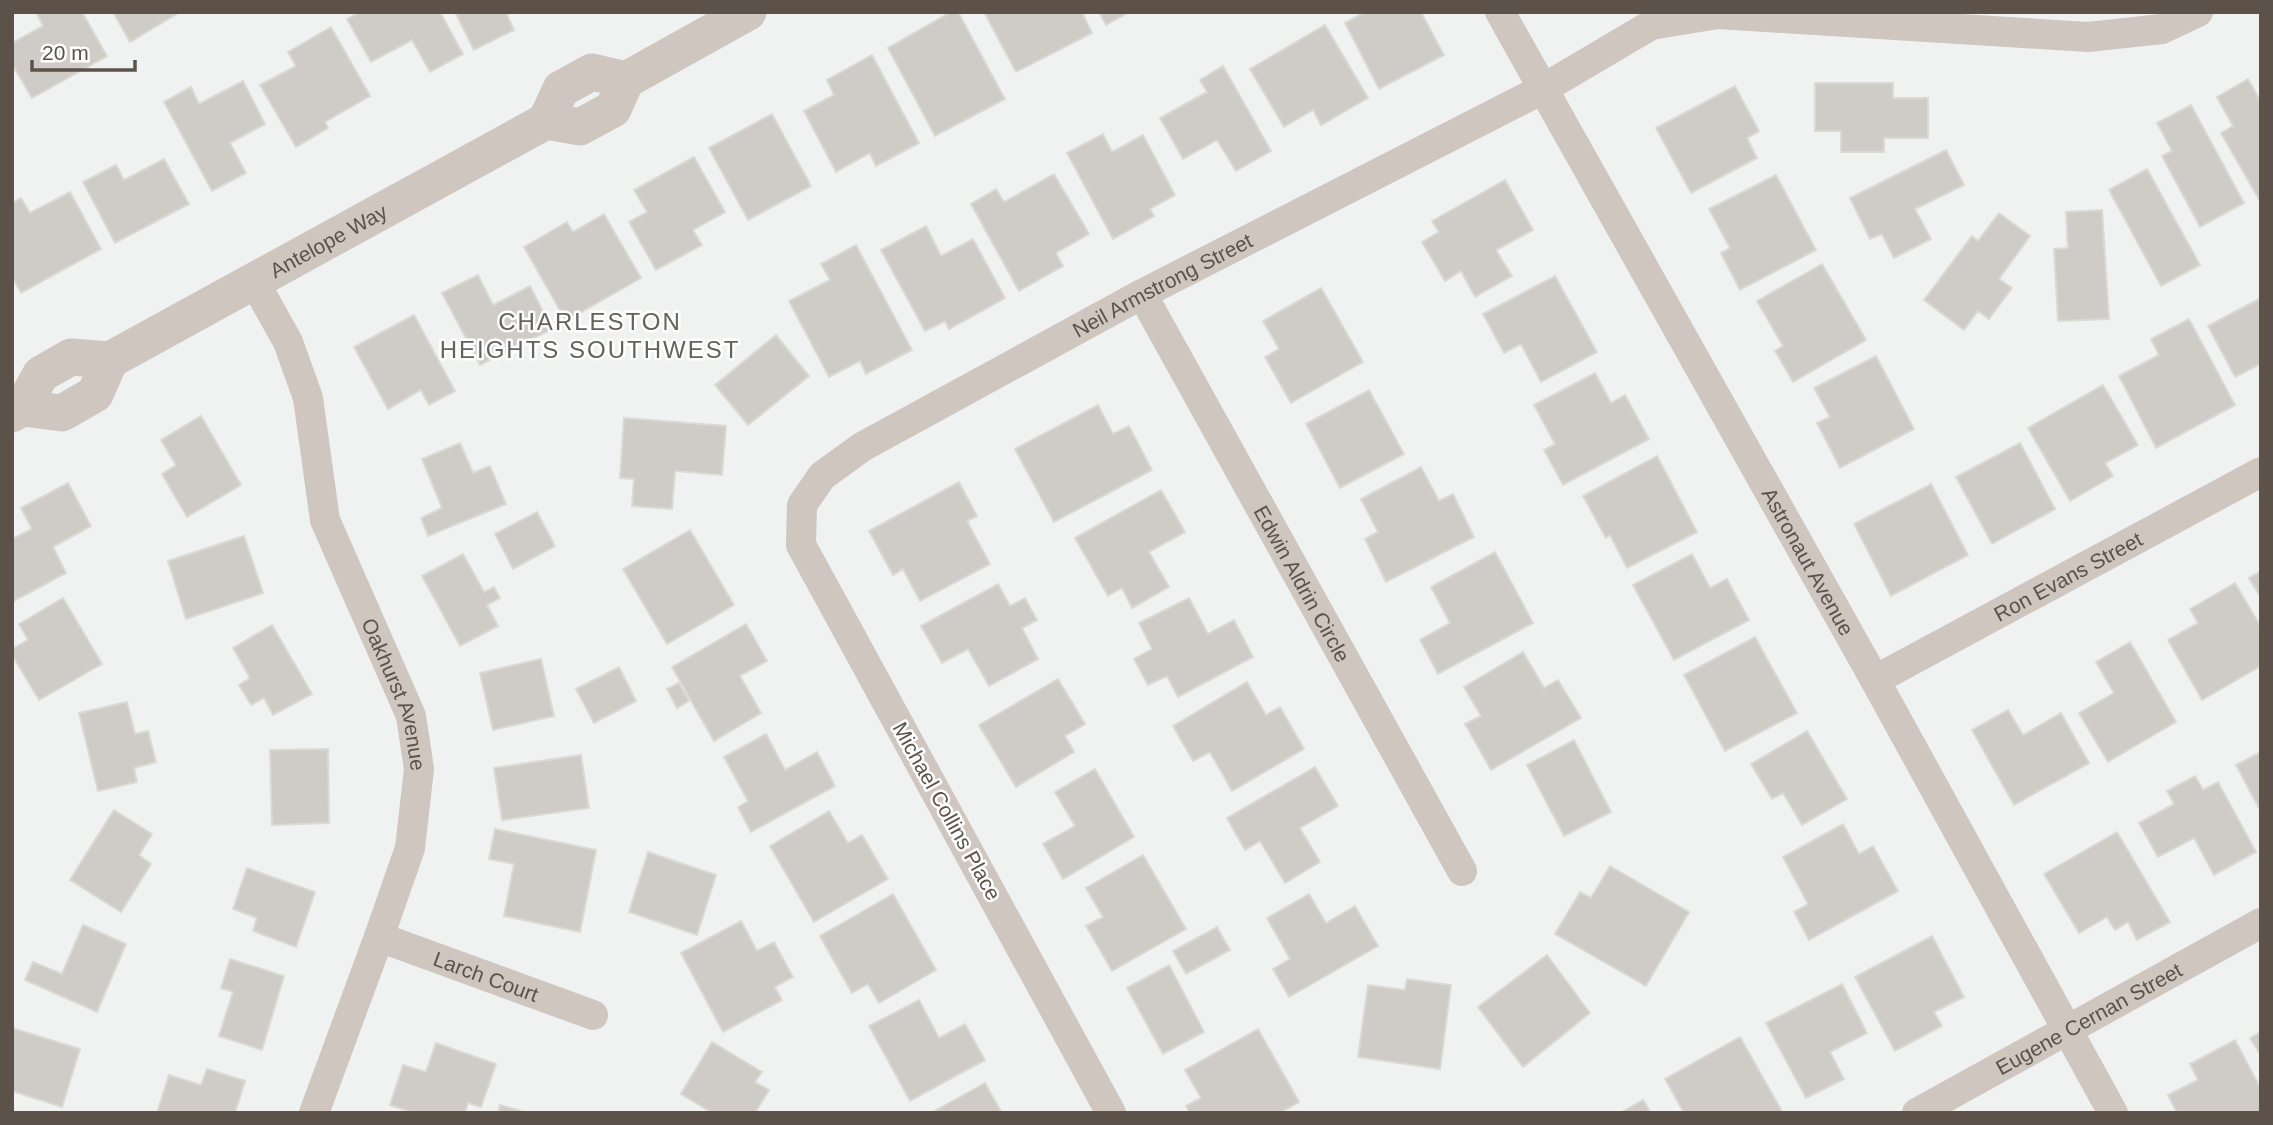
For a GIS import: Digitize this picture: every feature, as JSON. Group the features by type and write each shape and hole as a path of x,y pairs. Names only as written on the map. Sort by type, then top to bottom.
{"street":[{"name":"Antelope Way","path":"17,411 62,413 95,394 110,360 547,121 561,89 592,72 626,80 748,12"},
{"name":"Astronaut Avenue","path":"1500,12 1541,90 1875,680 2113,1113"},
{"name":"Neil Armstrong Street","path":"802,505 822,477 862,447 1142,294 1541,90 1651,25 1718,14 2088,37 2162,29 2198,12"},
{"name":"Oakhurst Avenue","path":"254,281 288,342 308,398 325,520 411,716 419,769 410,848 380,937 314,1113"},
{"name":"Edwin Aldrin Circle","path":"1142,294 1462,872"},
{"name":"Ron Evans Street","path":"1875,680 2261,472"},
{"name":"Michael Collins Place","path":"802,505 802,545 1111,1113"},
{"name":"Eugene Cernan Street","path":"1917,1113 2261,923"},
{"name":"Larch Court","path":"380,937 593,1015"}],"building":[{"path":"36,12 82,12 107,56 32,98 12,64 12,43 43,26"},
{"path":"113,12 180,12 130,42"},
{"path":"360,12 440,12 463,54 430,72 412,40 371,62 347,19"},
{"path":"455,12 511,12 507,15 514,30 474,50"},
{"path":"951,12 958,12 1005,99 935,136 888,48"},
{"path":"984,12 1082,12 1092,33 1016,72"},
{"path":"1099,12 1129,12 1106,25"},
{"path":"1365,12 1421,12 1444,55 1379,89 1345,23"},
{"path":"1325,25 1368,98 1321,125 1313,110 1284,127 1250,69"},
{"path":"331,27 370,96 325,122 328,128 296,147 260,85 296,66 288,52"},
{"path":"872,55 919,143 876,166 870,153 836,172 804,111 834,95 827,80"},
{"path":"1223,66 1271,151 1236,171 1217,140 1183,159 1160,118 1207,92 1200,80"},
{"path":"2248,79 2261,102 2261,203 2221,133 2233,126 2217,97"},
{"path":"243,81 265,124 230,143 246,173 212,191 164,102 191,87 199,104"},
{"path":"1815,83 1893,83 1893,98 1928,98 1928,138 1884,138 1884,152 1841,152 1841,131 1815,131"},
{"path":"1735,86 1759,131 1747,138 1757,158 1691,193 1656,128"},
{"path":"2191,105 2244,203 2200,227 2162,156 2172,151 2157,123"},
{"path":"772,114 811,186 748,220 709,148"},
{"path":"1103,134 1112,152 1143,135 1175,195 1150,209 1154,216 1113,239 1067,153"},
{"path":"1946,150 1964,185 1915,209 1931,239 1894,258 1882,234 1870,239 1850,198"},
{"path":"694,157 725,212 693,230 702,245 656,270 629,222 647,212 634,190"},
{"path":"164,159 189,204 115,243 83,182 116,165 124,180"},
{"path":"2147,169 2200,265 2161,286 2109,190"},
{"path":"1054,174 1089,234 1056,253 1063,266 1019,291 971,204 996,189 1004,202"},
{"path":"1776,175 1816,250 1740,290 1721,253 1730,248 1709,209"},
{"path":"1505,180 1533,230 1496,250 1512,276 1475,297 1461,271 1445,281 1422,242 1439,232 1432,221"},
{"path":"70,192 101,249 21,293 12,277 12,203 21,198 30,213"},
{"path":"2102,210 2109,319 2058,321 2054,249 2068,248 2066,212"},
{"path":"1999,213 2030,236 1999,279 2012,288 1989,319 1978,311 1964,330 1924,300 1972,236 1978,241"},
{"path":"604,214 641,278 566,321 524,247 567,222 573,232"},
{"path":"926,226 941,256 973,239 1005,298 949,329 945,321 925,331 881,250"},
{"path":"856,245 912,350 866,374 860,361 829,377 789,301 830,280 821,264"},
{"path":"1822,264 1866,340 1793,382 1775,351 1783,346 1757,301"},
{"path":"478,275 493,305 530,286 552,329 480,365 442,293"},
{"path":"1555,276 1597,352 1541,382 1521,344 1504,353 1483,314"},
{"path":"1321,288 1363,362 1291,403 1265,357 1279,349 1263,321"},
{"path":"2261,298 2261,364 2235,377 2208,326"},
{"path":"414,315 455,391 429,405 421,390 388,409 354,347"},
{"path":"2189,319 2235,405 2156,448 2119,376 2159,355 2151,339"},
{"path":"776,335 809,376 748,425 715,385"},
{"path":"1876,356 1914,429 1840,468 1817,423 1830,417 1814,388"},
{"path":"1595,373 1611,403 1625,395 1649,439 1563,485 1544,450 1555,444 1534,405"},
{"path":"2103,385 2138,445 2105,463 2113,476 2070,501 2028,428"},
{"path":"1369,390 1404,454 1340,488 1306,424"},
{"path":"1098,405 1113,434 1129,426 1152,470 1054,522 1015,449"},
{"path":"201,416 241,485 187,517 162,474 176,465 161,440"},
{"path":"624,418 726,426 722,475 675,471 672,509 632,506 634,479 620,478"},
{"path":"460,443 473,473 490,466 506,504 428,536 421,518 442,508 422,459"},
{"path":"2020,443 2055,509 1992,544 1956,477"},
{"path":"1657,456 1697,532 1627,568 1610,535 1606,538 1583,496"},
{"path":"1421,467 1439,501 1453,494 1474,537 1386,582 1365,539 1378,532 1361,499"},
{"path":"959,482 977,516 967,521 990,564 920,601 903,569 893,575 869,531"},
{"path":"68,483 91,526 53,547 66,573 12,602 12,539 32,529 21,508"},
{"path":"1931,484 1968,555 1891,596 1854,524"},
{"path":"1161,490 1185,532 1149,552 1169,587 1132,608 1122,588 1108,596 1075,538"},
{"path":"537,512 555,546 513,569 495,534"},
{"path":"690,530 734,605 667,644 623,569"},
{"path":"244,536 263,593 186,619 168,561"},
{"path":"1495,552 1533,623 1438,674 1420,640 1450,623 1431,587"},
{"path":"463,554 484,592 494,587 500,598 487,605 498,626 460,646 422,576"},
{"path":"1692,554 1710,588 1727,579 1749,620 1674,660 1633,585"},
{"path":"2261,571 2261,598 2249,578"},
{"path":"2235,583 2261,627 2261,666 2202,700 2168,640 2198,623 2190,609"},
{"path":"998,584 1010,606 1025,598 1037,620 1022,628 1038,659 989,686 968,649 942,663 921,626"},
{"path":"63,598 102,664 39,700 12,655 12,649 28,640 19,624"},
{"path":"1189,598 1208,634 1234,620 1253,657 1178,697 1167,676 1148,685 1134,659 1152,649 1139,623"},
{"path":"746,624 767,661 740,676 761,713 714,741 672,667"},
{"path":"272,625 312,694 273,715 264,698 251,705 239,685 250,678 233,648"},
{"path":"1755,637 1797,713 1725,751 1684,675"},
{"path":"2130,642 2176,722 2108,762 2079,713 2114,693 2096,662"},
{"path":"1523,652 1544,688 1558,680 1581,718 1491,770 1465,724 1481,716 1464,687"},
{"path":"541,659 554,716 493,730 480,673"},
{"path":"619,667 636,701 594,723 576,689"},
{"path":"1058,679 1085,724 1065,736 1074,752 1016,787 979,725"},
{"path":"1247,682 1266,715 1280,707 1304,749 1232,791 1210,752 1193,761 1173,726"},
{"path":"679,683 689,701 677,708 667,689"},
{"path":"127,702 135,734 148,731 156,762 134,768 137,782 98,791 79,713"},
{"path":"2008,710 2023,735 2061,713 2089,763 2014,805 1972,730"},
{"path":"1807,731 1847,799 1802,825 1783,793 1772,799 1751,764"},
{"path":"766,734 785,770 817,752 835,786 751,832 738,807 748,801 724,757"},
{"path":"1574,740 1611,812 1564,836 1527,765"},
{"path":"328,749 329,823 272,825 270,750"},
{"path":"2261,752 2261,812 2236,765"},
{"path":"581,755 589,808 502,820 494,768"},
{"path":"1315,767 1338,806 1300,828 1320,862 1285,883 1260,841 1245,850 1227,818"},
{"path":"1095,769 1134,837 1063,879 1043,844 1075,826 1055,792"},
{"path":"2195,776 2203,790 2218,782 2256,852 2214,875 2194,838 2158,857 2139,823 2174,804 2167,791"},
{"path":"114,810 152,834 139,855 151,864 121,912 70,880"},
{"path":"829,811 848,843 862,835 888,879 814,922 770,846"},
{"path":"1843,824 1859,854 1873,846 1898,891 1809,940 1794,912 1808,904 1783,857"},
{"path":"495,829 596,850 580,932 504,916 514,864 489,859"},
{"path":"2117,832 2170,922 2137,940 2128,922 2115,930 2107,917 2079,933 2044,874"},
{"path":"648,852 716,875 697,935 629,912"},
{"path":"1143,855 1186,929 1112,971 1086,926 1103,917 1086,888"},
{"path":"1610,866 1689,912 1646,986 1555,934 1580,892 1591,898"},
{"path":"247,868 315,892 296,947 253,931 257,918 233,909"},
{"path":"893,894 936,970 879,1003 868,984 852,993 820,936"},
{"path":"1309,894 1326,923 1355,906 1378,946 1289,997 1273,969 1290,959 1267,918"},
{"path":"741,921 757,951 774,942 793,977 775,987 782,1000 723,1032 681,953"},
{"path":"83,925 126,944 97,1012 25,980 33,962 62,974"},
{"path":"1217,927 1230,950 1186,974 1173,951"},
{"path":"1932,936 1964,997 1934,1012 1942,1026 1895,1051 1855,977"},
{"path":"1547,955 1590,1013 1523,1067 1478,1007"},
{"path":"230,959 284,976 262,1050 219,1036 233,992 221,988"},
{"path":"1169,965 1204,1032 1163,1054 1127,988"},
{"path":"1407,979 1451,985 1440,1069 1358,1057 1368,985 1405,990"},
{"path":"1842,984 1867,1033 1830,1052 1844,1079 1806,1098 1766,1023"},
{"path":"919,1000 939,1038 965,1024 985,1060 910,1101 869,1026"},
{"path":"12,1028 80,1049 62,1107 12,1091"},
{"path":"1258,1029 1299,1102 1280,1113 1190,1113 1186,1106 1201,1098 1185,1070"},
{"path":"2261,1032 2261,1056 2250,1038"},
{"path":"1740,1037 1783,1113 1684,1113 1665,1079"},
{"path":"2235,1040 2261,1089 2261,1113 2177,1113 2168,1095 2198,1080 2190,1064"},
{"path":"712,1042 762,1072 755,1082 769,1090 755,1113 712,1113 681,1094"},
{"path":"436,1043 496,1064 481,1107 468,1103 465,1113 414,1113 390,1105 403,1065 426,1072"},
{"path":"207,1069 245,1081 235,1113 157,1113 169,1075 201,1085"},
{"path":"985,1083 1002,1113 931,1113"},
{"path":"1643,1100 1651,1113 1620,1113"},
{"path":"500,1105 528,1113 498,1113"}],"district":[{"name":"CHARLESTON HEIGHTS SOUTHWEST","path":"590,335"}]}
